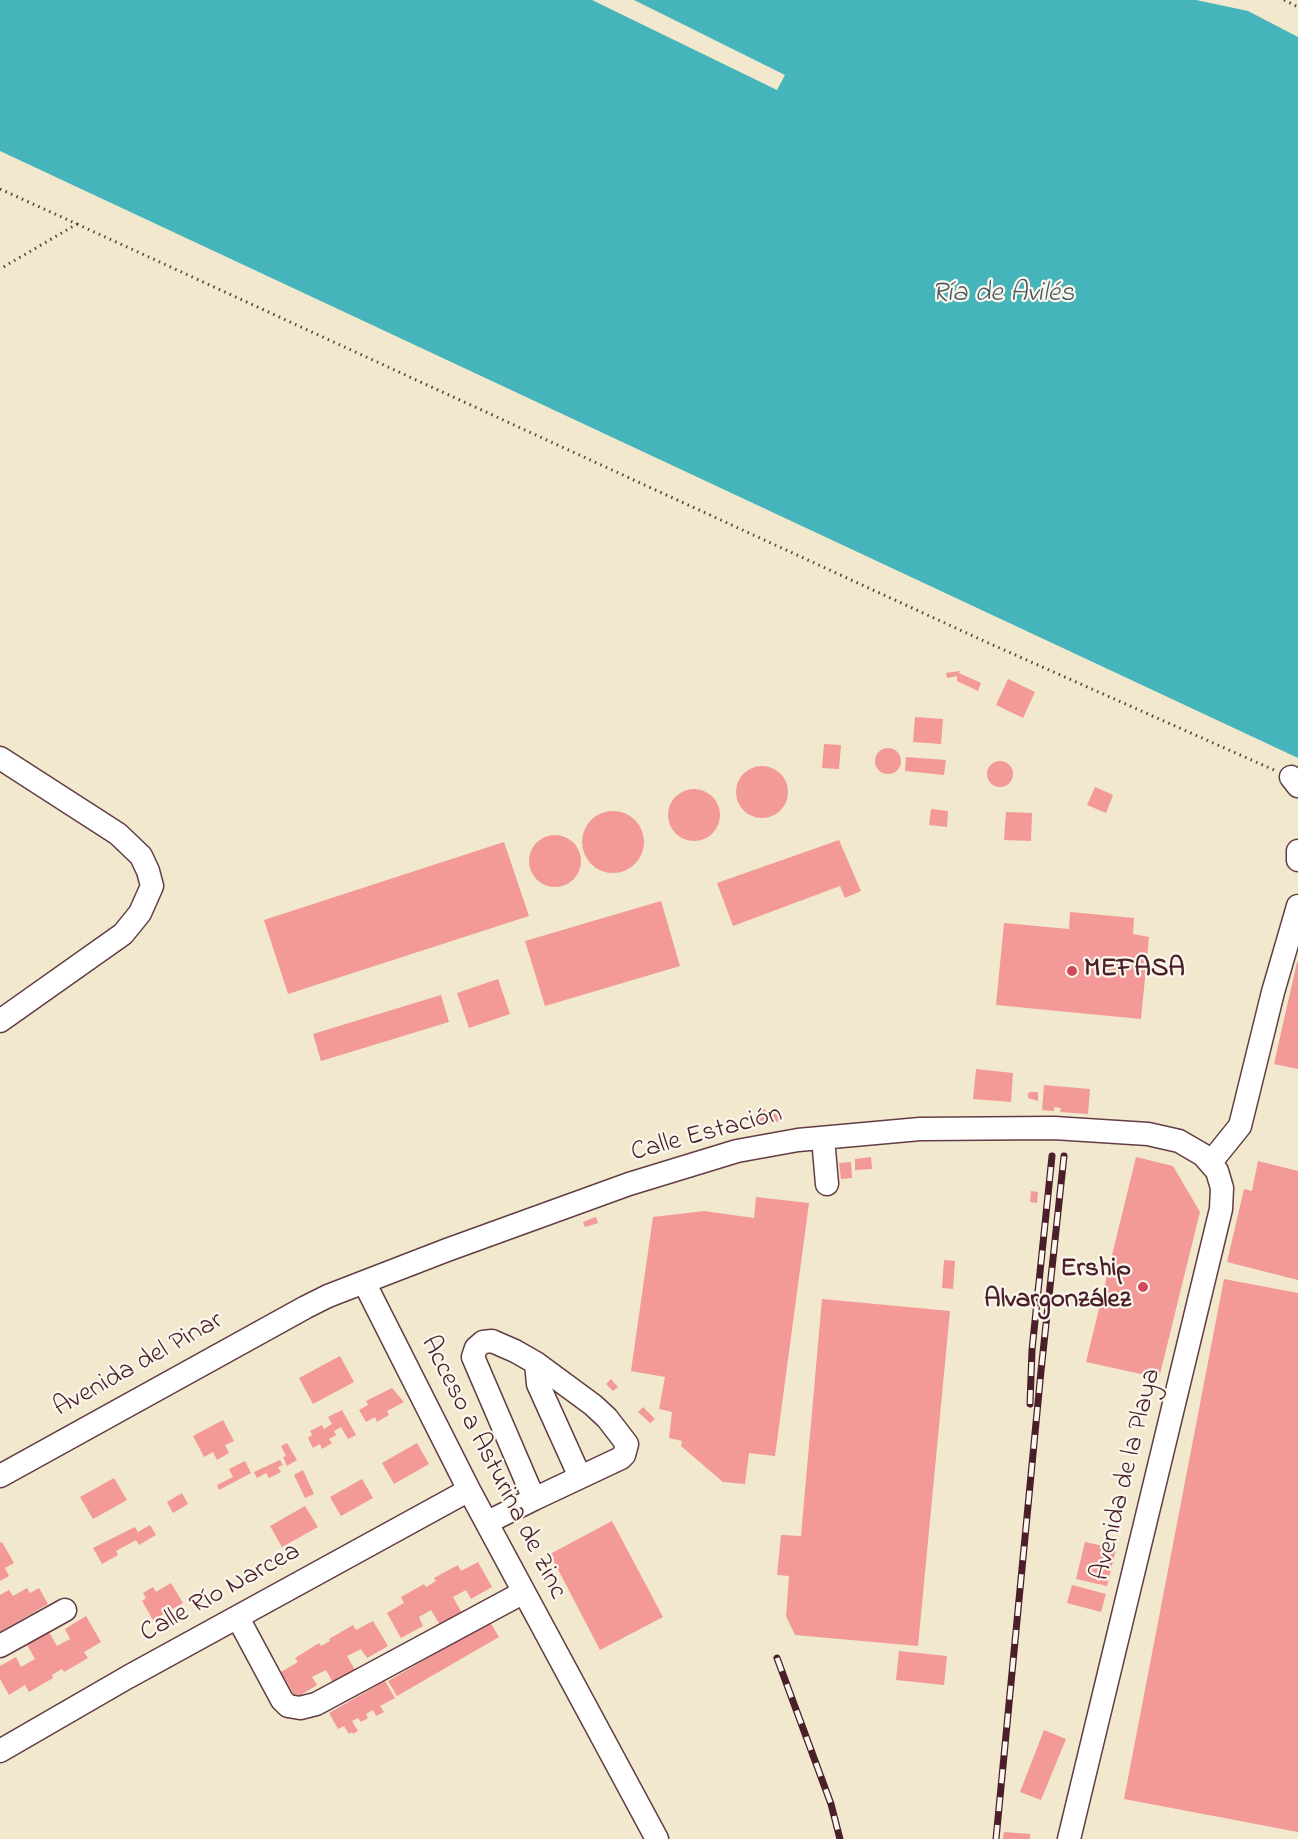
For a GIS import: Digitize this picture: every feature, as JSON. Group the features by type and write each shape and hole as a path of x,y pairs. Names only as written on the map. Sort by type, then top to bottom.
{"street":[{"path":"0,758 118,834 141,856 152,886 140,913 123,934 0,1021"},
{"path":"1298,851 1298,860"},
{"path":"1211,1162 1240,1126 1273,992 1298,906"},
{"name":"Calle Estación","path":"306,1307 447,1250 629,1184 748,1148 772,1143 920,1129 1054,1128 1148,1134 1179,1141 1192,1147 1211,1162"},
{"path":"823,1138 827,1184"},
{"name":"Avenida de la Playa","path":"1070,1839 1218,1225 1222,1188 1217,1171 1211,1162"},
{"name":"Acceso a Asturina de Zinc","path":"364,1282 470,1490 657,1839"},
{"name":"Avenida del Pinar","path":"0,1476 306,1307"},
{"path":"488,1522 621,1458 626,1452 627,1444 607,1418 593,1405 536,1363 492,1341 483,1342 476,1348 473,1357 534,1499"},
{"path":"536,1363 538,1384 580,1477"},
{"name":"Calle Río Narcea","path":"0,1751 128,1677 470,1490"},
{"path":"238,1618 282,1700 288,1706 300,1708 316,1704 524,1592"},
{"path":"0,1646 64,1610"}],"path":[{"path":"1284,0 1298,7"},
{"path":"0,189 1294,782"},
{"path":"0,269 77,224"}],"water":[{"name":"Ría de Avilés","path":"0,0 592,0 777,90 785,75 634,0 1196,0 1248,11 1298,37 1298,758 0,151"}],"building":[{"path":"960,671 959,673 981,683 978,691 957,681 957,676 947,678 946,673"},
{"path":"1008,679 1035,692 1023,718 996,705"},
{"path":"915,717 943,719 941,744 913,742"},
{"path":"824,744 841,745 839,769 822,768"},
{"path":"888,748 897,752 901,761 897,770 888,774 879,770 875,761 879,752"},
{"path":"906,757 946,760 944,775 905,771"},
{"path":"1000,761 1009,765 1013,774 1009,783 1000,787 991,783 987,774 991,765"},
{"path":"762,766 772,768 780,774 786,782 788,792 786,802 780,810 772,816 762,818 752,816 744,810 738,802 736,792 738,782 744,774 752,768"},
{"path":"1095,787 1113,795 1106,813 1087,805"},
{"path":"694,789 704,791 712,797 718,805 720,815 718,825 712,833 704,839 694,841 684,839 676,833 670,825 668,815 670,805 676,797 684,791"},
{"path":"931,809 948,811 947,827 929,825"},
{"path":"607,811 619,811 635,820 642,830 644,842 642,854 635,864 619,873 607,873 596,868 587,859 582,848 582,836 587,825 596,816"},
{"path":"1006,812 1032,813 1031,841 1004,840"},
{"path":"555,835 565,837 573,843 579,851 581,861 579,871 573,879 565,885 555,887 545,885 537,879 531,871 529,861 531,851 537,843 545,837"},
{"path":"839,840 861,891 845,898 840,886 733,926 717,883"},
{"path":"504,842 529,916 288,994 264,920"},
{"path":"661,901 680,966 545,1006 525,941"},
{"name":"MEFASA","path":"1070,912 1134,918 1133,934 1149,937 1141,1019 996,1005 1004,923 1069,929"},
{"path":"1298,962 1298,1069 1274,1064"},
{"path":"498,979 510,1014 469,1028 457,993"},
{"path":"441,995 449,1022 321,1061 313,1034"},
{"path":"976,1069 1013,1073 1011,1102 973,1099"},
{"path":"1044,1085 1090,1089 1088,1114 1060,1112 1061,1108 1054,1107 1054,1111 1042,1110"},
{"path":"1038,1092 1038,1101 1028,1098 1028,1093"},
{"path":"765,1109 767,1115 779,1113 780,1121 751,1127 749,1118 760,1116 759,1111"},
{"path":"871,1157 872,1169 855,1170 855,1159"},
{"name":"Ership Alvargonzález","path":"1136,1157 1173,1166 1200,1212 1159,1378 1086,1362"},
{"path":"1258,1161 1298,1171 1298,1280 1227,1262 1244,1189 1252,1191"},
{"path":"851,1162 852,1178 841,1179 839,1163"},
{"path":"1031,1191 1038,1192 1037,1203 1030,1202"},
{"path":"756,1197 809,1203 775,1456 749,1453 745,1484 723,1482 681,1446 682,1441 669,1438 672,1412 659,1409 665,1377 631,1371 653,1217 704,1211 754,1218"},
{"path":"596,1217 598,1223 585,1227 583,1222"},
{"path":"944,1260 955,1261 953,1289 942,1288"},
{"path":"1224,1279 1298,1293 1298,1832 1124,1799"},
{"path":"822,1299 950,1311 918,1646 795,1635 786,1616 789,1576 777,1575 781,1535 801,1536"},
{"path":"340,1356 354,1382 313,1404 299,1378"},
{"path":"611,1379 618,1387 613,1391 606,1384"},
{"path":"392,1388 404,1402 387,1411 389,1415 377,1422 375,1417 366,1422 359,1410 368,1405 366,1401"},
{"path":"643,1407 655,1419 650,1423 638,1412"},
{"path":"342,1410 356,1435 348,1439 341,1427 334,1431 336,1435 329,1439 332,1443 322,1449 320,1444 313,1448 308,1438 312,1435 310,1431 322,1425 324,1429 332,1424 328,1417"},
{"path":"223,1420 234,1441 225,1445 229,1453 217,1460 213,1452 204,1457 193,1436"},
{"path":"287,1443 297,1460 287,1466 283,1457 286,1456 281,1446"},
{"path":"417,1443 429,1464 394,1484 382,1463"},
{"path":"280,1460 283,1465 278,1467 281,1472 269,1478 266,1473 257,1478 254,1472"},
{"path":"245,1461 251,1473 219,1490 217,1485 233,1477 229,1469"},
{"path":"303,1470 314,1494 305,1498 294,1475"},
{"path":"114,1478 127,1500 93,1519 80,1497"},
{"path":"362,1479 373,1498 341,1516 330,1497"},
{"path":"182,1493 188,1504 173,1513 167,1502"},
{"path":"305,1506 318,1527 282,1547 270,1526"},
{"path":"612,1521 663,1617 600,1650 550,1554"},
{"path":"150,1525 156,1535 139,1545 136,1540 116,1551 118,1555 102,1564 93,1548 135,1527 138,1532"},
{"path":"2,1542 14,1563 5,1568 9,1576 0,1581 0,1543"},
{"path":"1085,1542 1116,1549 1107,1586 1076,1579"},
{"path":"478,1562 492,1587 471,1599 466,1590 453,1597 463,1615 442,1628 431,1610 419,1617 423,1626 401,1638 387,1613 404,1603 401,1597 424,1584 426,1587 436,1581 434,1578 458,1565 461,1571"},
{"path":"171,1583 183,1603 153,1620 142,1601 146,1598 143,1593 153,1587 156,1592"},
{"path":"1072,1585 1106,1594 1101,1612 1067,1603"},
{"path":"27,1588 30,1593 39,1588 48,1604 0,1632 0,1595 9,1590 13,1596"},
{"path":"86,1616 101,1642 84,1652 88,1658 64,1672 62,1669 52,1675 53,1678 29,1692 25,1685 9,1695 0,1679 0,1666 16,1657 21,1667 35,1659 24,1639 46,1627 57,1646 70,1639 65,1629"},
{"path":"373,1621 388,1646 367,1658 361,1649 347,1656 358,1675 336,1688 326,1670 312,1677 317,1685 296,1698 281,1672 298,1662 295,1658 319,1643 321,1646 330,1641 329,1639 353,1625 356,1630"},
{"path":"490,1622 499,1637 397,1696 388,1681"},
{"path":"899,1651 947,1656 944,1685 896,1680"},
{"path":"385,1681 395,1698 380,1706 384,1712 376,1716 373,1710 366,1714 368,1718 361,1722 358,1718 352,1721 358,1731 353,1734 352,1732 349,1734 344,1726 338,1729 329,1713"},
{"path":"1044,1730 1066,1739 1041,1800 1020,1792"},
{"path":"1004,1832 1030,1834 1030,1839 1003,1839"}],"railway":[{"path":"1030,1404 1032,1350 1052,1156"},
{"path":"996,1839 1064,1156"},
{"path":"777,1658 831,1804 840,1839"}],"place":[{"name":"MEFASA","path":"1072,971"},
{"name":"Ership Alvargonzález","path":"1143,1287"}]}
